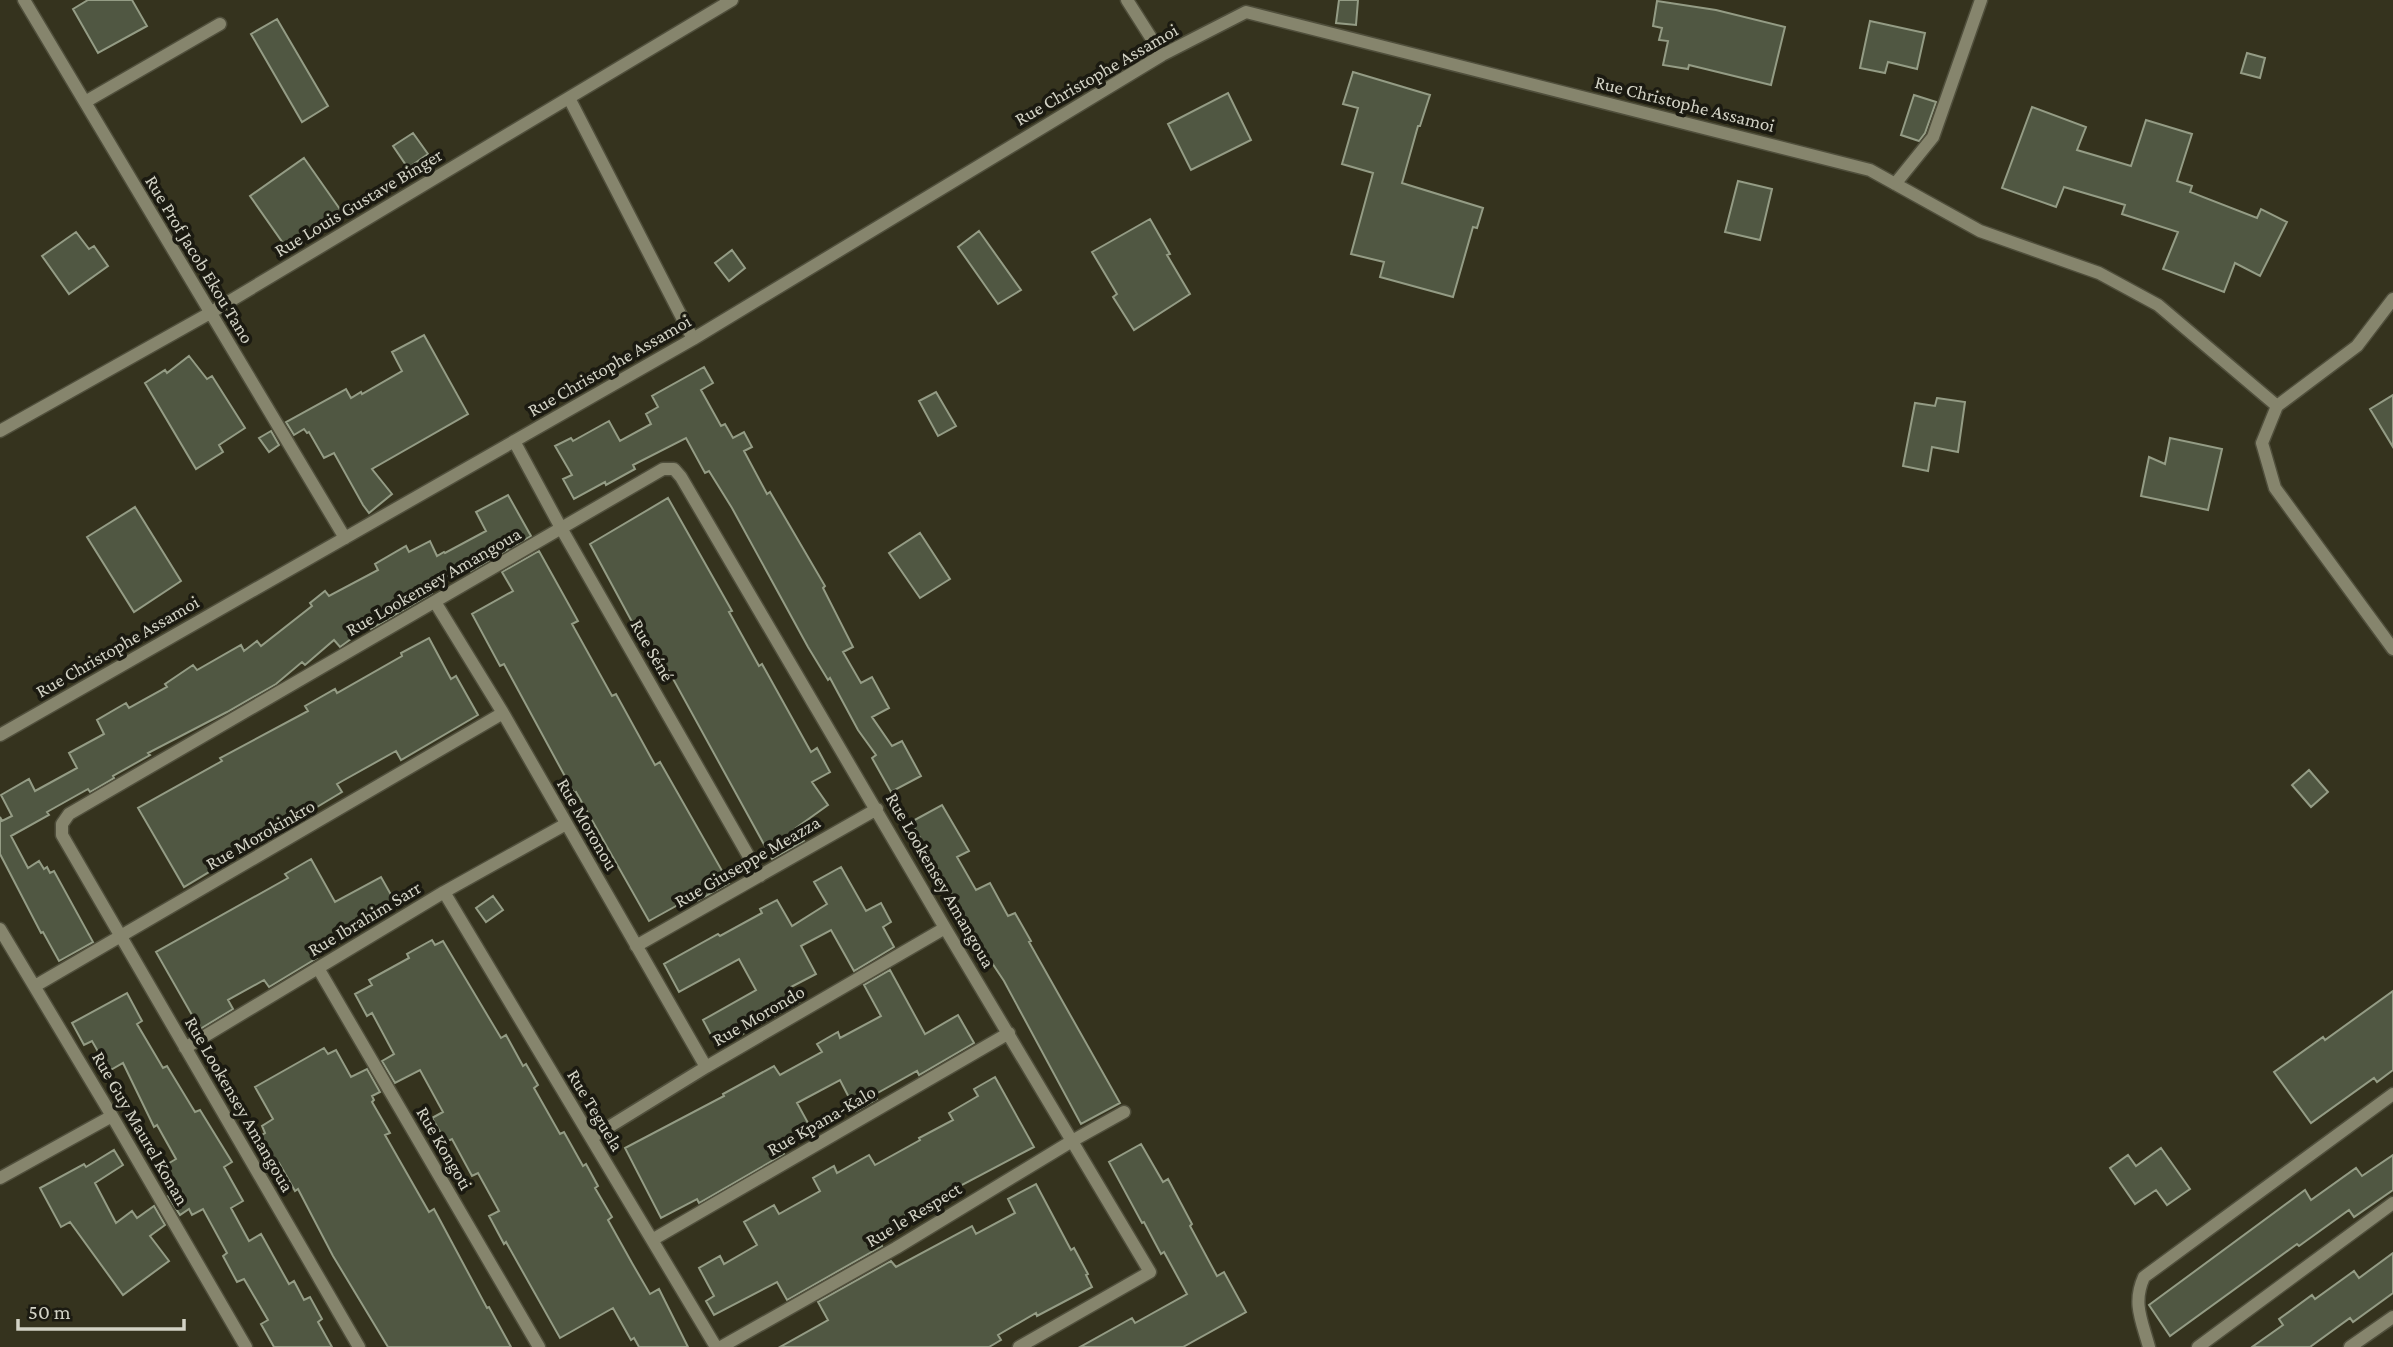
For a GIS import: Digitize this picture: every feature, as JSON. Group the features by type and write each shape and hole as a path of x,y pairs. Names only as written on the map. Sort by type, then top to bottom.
{"street":[{"name":"Rue Prof Jacob Ekou Tano","path":"24,0 345,538"},
{"name":"Rue Louis Gustave Binger","path":"0,431 210,313 732,0"},
{"path":"1127,0 1162,55"},
{"path":"1895,184 1933,136 1981,0"},
{"name":"Rue Christophe Assamoi","path":"0,735 693,339 1162,55 1246,12 1870,170 1980,231 2099,273 2158,305 2277,406"},
{"path":"85,102 220,24"},
{"path":"569,98 693,339"},
{"path":"2393,299 2357,346 2277,406 2262,443 2275,488 2393,649"},
{"name":"Rue Séné","path":"514,442 760,876"},
{"name":"Rue Lookensey Amangoua","path":"359,1347 62,835 62,824 69,814 663,469 674,469 688,489 1150,1272 1019,1347"},
{"name":"Rue Moronou","path":"435,602 503,713 706,1067"},
{"name":"Rue Morokinkro","path":"35,986 503,713"},
{"name":"Rue Giuseppe Meazza","path":"636,946 877,809"},
{"name":"Rue Ibrahim Sarr","path":"185,1048 444,892 566,824"},
{"name":"Rue Teguela","path":"444,892 718,1347"},
{"name":"Rue Morondo","path":"591,1138 706,1067 946,928"},
{"name":"Rue Guy Maurel Konan","path":"0,929 112,1115 246,1347"},
{"name":"Rue Kongoti","path":"318,968 539,1347"},
{"name":"Rue Kpana-Kalo","path":"652,1240 1009,1033"},
{"path":"2149,1347 2137,1305 2138,1291 2144,1278 2393,1094"},
{"name":"Rue le Respect","path":"718,1347 895,1248 1124,1112"},
{"path":"0,1178 112,1115"},
{"path":"2198,1347 2393,1203"},
{"path":"2350,1347 2393,1317"}],"building":[{"path":"88,0 132,0 147,26 98,53 73,9"},
{"path":"1339,0 1358,0 1356,25 1336,23"},
{"path":"1657,1 1716,10 1785,27 1771,85 1689,65 1688,69 1663,65 1668,41 1659,40 1662,28 1653,26"},
{"path":"277,19 328,106 302,122 251,34"},
{"path":"1870,21 1925,33 1917,69 1888,62 1885,73 1860,68"},
{"path":"2247,53 2265,58 2260,78 2241,73"},
{"path":"1353,72 1430,95 1402,183 1483,208 1477,228 1473,227 1453,297 1380,277 1384,262 1351,254 1373,173 1342,164 1358,108 1343,104"},
{"path":"1228,93 1251,140 1191,170 1168,124"},
{"path":"1914,95 1936,102 1925,133 1919,141 1901,135"},
{"path":"2032,107 2086,127 2077,150 2131,166 2146,120 2192,134 2177,181 2192,186 2190,192 2257,218 2261,209 2287,222 2260,276 2235,263 2224,292 2163,269 2178,232 2122,214 2125,205 2064,187 2056,207 2002,188"},
{"path":"413,133 428,154 408,168 393,146"},
{"path":"304,158 344,215 290,253 250,196"},
{"path":"1738,181 1772,189 1760,240 1725,232"},
{"path":"1150,219 1190,294 1134,330 1113,297 1117,294 1092,252"},
{"path":"979,231 1021,290 998,304 958,247"},
{"path":"76,232 89,249 94,246 108,266 69,294 42,256"},
{"path":"732,250 745,268 729,281 715,263"},
{"path":"424,335 468,414 372,469 392,494 369,513 334,453 324,458 309,432 304,429 294,435 286,422 346,389 351,398 402,371 392,352"},
{"path":"189,356 207,379 212,376 245,428 219,445 223,452 196,469 145,383 165,370 167,373"},
{"path":"704,367 713,383 701,390 721,426 725,424 733,438 744,432 752,447 744,451 767,494 770,492 825,586 823,588 853,647 843,652 861,683 872,677 889,708 872,717 892,746 902,741 921,776 891,792 872,758 876,755 808,647 732,508 709,471 705,473 686,438 633,465 635,469 606,485 605,482 574,499 563,479 572,475 555,446 571,438 573,441 609,421 620,441 651,424 646,414 658,407 652,396"},
{"path":"936,392 956,426 938,436 919,401"},
{"path":"2393,395 2393,447 2370,409"},
{"path":"1937,398 1965,402 1958,452 1932,447 1928,471 1903,466 1915,403 1935,406"},
{"path":"271,431 279,445 269,452 259,438"},
{"path":"2170,438 2222,449 2208,510 2141,496 2149,457 2165,464"},
{"path":"508,495 531,536 471,571 468,565 429,587 432,593 371,629 369,626 340,647 334,640 305,665 302,662 276,684 148,753 150,755 113,776 114,778 47,812 49,815 11,836 28,868 39,861 50,873 54,871 93,942 59,961 43,932 41,933 0,854 0,817 2,821 12,816 1,795 29,779 35,791 77,768 69,753 104,734 97,720 126,703 129,708 167,687 165,684 193,665 197,670 241,645 244,651 257,641 261,646 312,606 310,603 325,591 329,596 378,570 375,564 406,546 409,552 430,541 437,556 486,531 476,512"},
{"path":"668,498 732,611 729,612 759,666 762,664 811,752 817,748 830,772 812,782 828,805 796,828 804,841 772,859 660,655 652,659 590,544"},
{"path":"135,507 181,581 134,612 87,537"},
{"path":"920,533 950,579 920,598 889,553"},
{"path":"539,551 578,621 572,624 612,696 616,694 655,765 660,762 729,883 697,901 694,896 649,921 576,792 574,793 504,664 500,666 472,614 513,591 502,572"},
{"path":"429,638 451,679 456,676 478,715 401,760 396,751 337,784 342,792 184,887 138,808 222,761 220,758 308,711 305,706 335,689 337,693"},
{"path":"2309,770 2328,792 2311,807 2292,785"},
{"path":"942,805 969,851 957,857 976,890 990,883 1008,916 1015,913 1120,1103 1081,1124 1004,981 991,963 911,822"},
{"path":"311,859 335,902 381,877 398,907 315,955 317,958 269,987 264,980 228,1000 233,1009 200,1029 156,952 288,878 285,874"},
{"path":"841,867 866,911 881,903 891,922 883,927 894,947 854,971 831,930 801,946 816,974 791,987 799,1002 718,1048 703,1020 756,990 739,959 679,992 664,964 762,913 760,909 777,900 792,926 827,904 814,882"},
{"path":"493,896 503,910 486,922 476,908"},
{"path":"432,940 435,945 443,941 501,1038 506,1035 523,1066 526,1064 538,1085 534,1088 560,1134 564,1132 598,1186 595,1188 612,1217 608,1220 632,1263 650,1294 659,1289 688,1347 639,1347 634,1338 631,1340 613,1308 560,1338 489,1216 499,1211 478,1173 472,1176 452,1139 446,1142 432,1118 443,1112 420,1070 395,1083 382,1061 394,1054 372,1013 367,1016 355,994 372,985 369,980 409,958 407,954"},
{"path":"890,970 925,1034 958,1015 974,1043 919,1075 917,1071 874,1095 877,1099 856,1111 840,1080 797,1103 813,1132 781,1150 784,1154 699,1203 697,1199 661,1218 625,1148 724,1096 723,1094 774,1066 780,1075 822,1052 817,1044 838,1032 840,1038 881,1016 864,985"},
{"path":"2393,991 2393,1070 2377,1082 2374,1078 2311,1123 2274,1072 2323,1037 2325,1040"},
{"path":"127,993 142,1021 137,1024 163,1068 167,1066 195,1112 200,1110 232,1162 224,1167 243,1201 231,1208 249,1241 261,1234 289,1284 294,1281 304,1300 310,1297 322,1319 318,1322 332,1347 274,1347 261,1324 268,1320 244,1279 237,1282 223,1256 227,1253 203,1209 192,1215 189,1209 180,1215 168,1196 178,1189 164,1166 176,1159 157,1125 154,1127 123,1063 109,1071 92,1041 84,1045 72,1023"},
{"path":"324,1048 328,1054 336,1050 351,1077 367,1069 380,1092 372,1096 372,1102 390,1133 385,1135 429,1212 434,1209 511,1347 388,1347 333,1256 298,1189 295,1191 279,1163 273,1166 257,1138 265,1133 262,1126 273,1119 255,1087"},
{"path":"995,1077 1034,1147 905,1215 906,1218 877,1235 882,1246 787,1300 777,1282 714,1315 706,1301 714,1296 699,1268 720,1256 724,1264 757,1245 744,1222 774,1205 779,1214 820,1191 813,1178 834,1166 837,1173 869,1155 875,1165 920,1140 919,1138 953,1120 949,1113 978,1096 974,1089"},
{"path":"1141,1144 1163,1182 1168,1179 1217,1276 1224,1272 1246,1312 1183,1347 1080,1347 1132,1318 1135,1323 1187,1294 1164,1252 1161,1254 1144,1222 1142,1223 1109,1162"},
{"path":"2161,1148 2190,1189 2167,1205 2156,1190 2135,1204 2110,1168 2128,1155 2136,1166"},
{"path":"114,1150 123,1165 95,1183 116,1223 132,1211 137,1218 154,1206 165,1225 150,1236 169,1261 123,1295 70,1222 61,1227 40,1188 84,1164 86,1167"},
{"path":"2393,1155 2393,1190 2354,1217 2349,1210 2299,1246 2297,1244 2170,1336 2149,1305 2305,1190 2311,1200 2356,1168 2362,1176"},
{"path":"1036,1184 1071,1250 1074,1248 1092,1287 1037,1316 1036,1313 998,1335 1001,1340 989,1347 780,1347 828,1320 818,1302 891,1261 896,1267 972,1226 976,1234 1015,1213 1008,1199"},
{"path":"2393,1253 2393,1293 2353,1322 2350,1318 2310,1347 2252,1347 2283,1325 2279,1319 2312,1295 2315,1299 2354,1271 2359,1278"}]}
